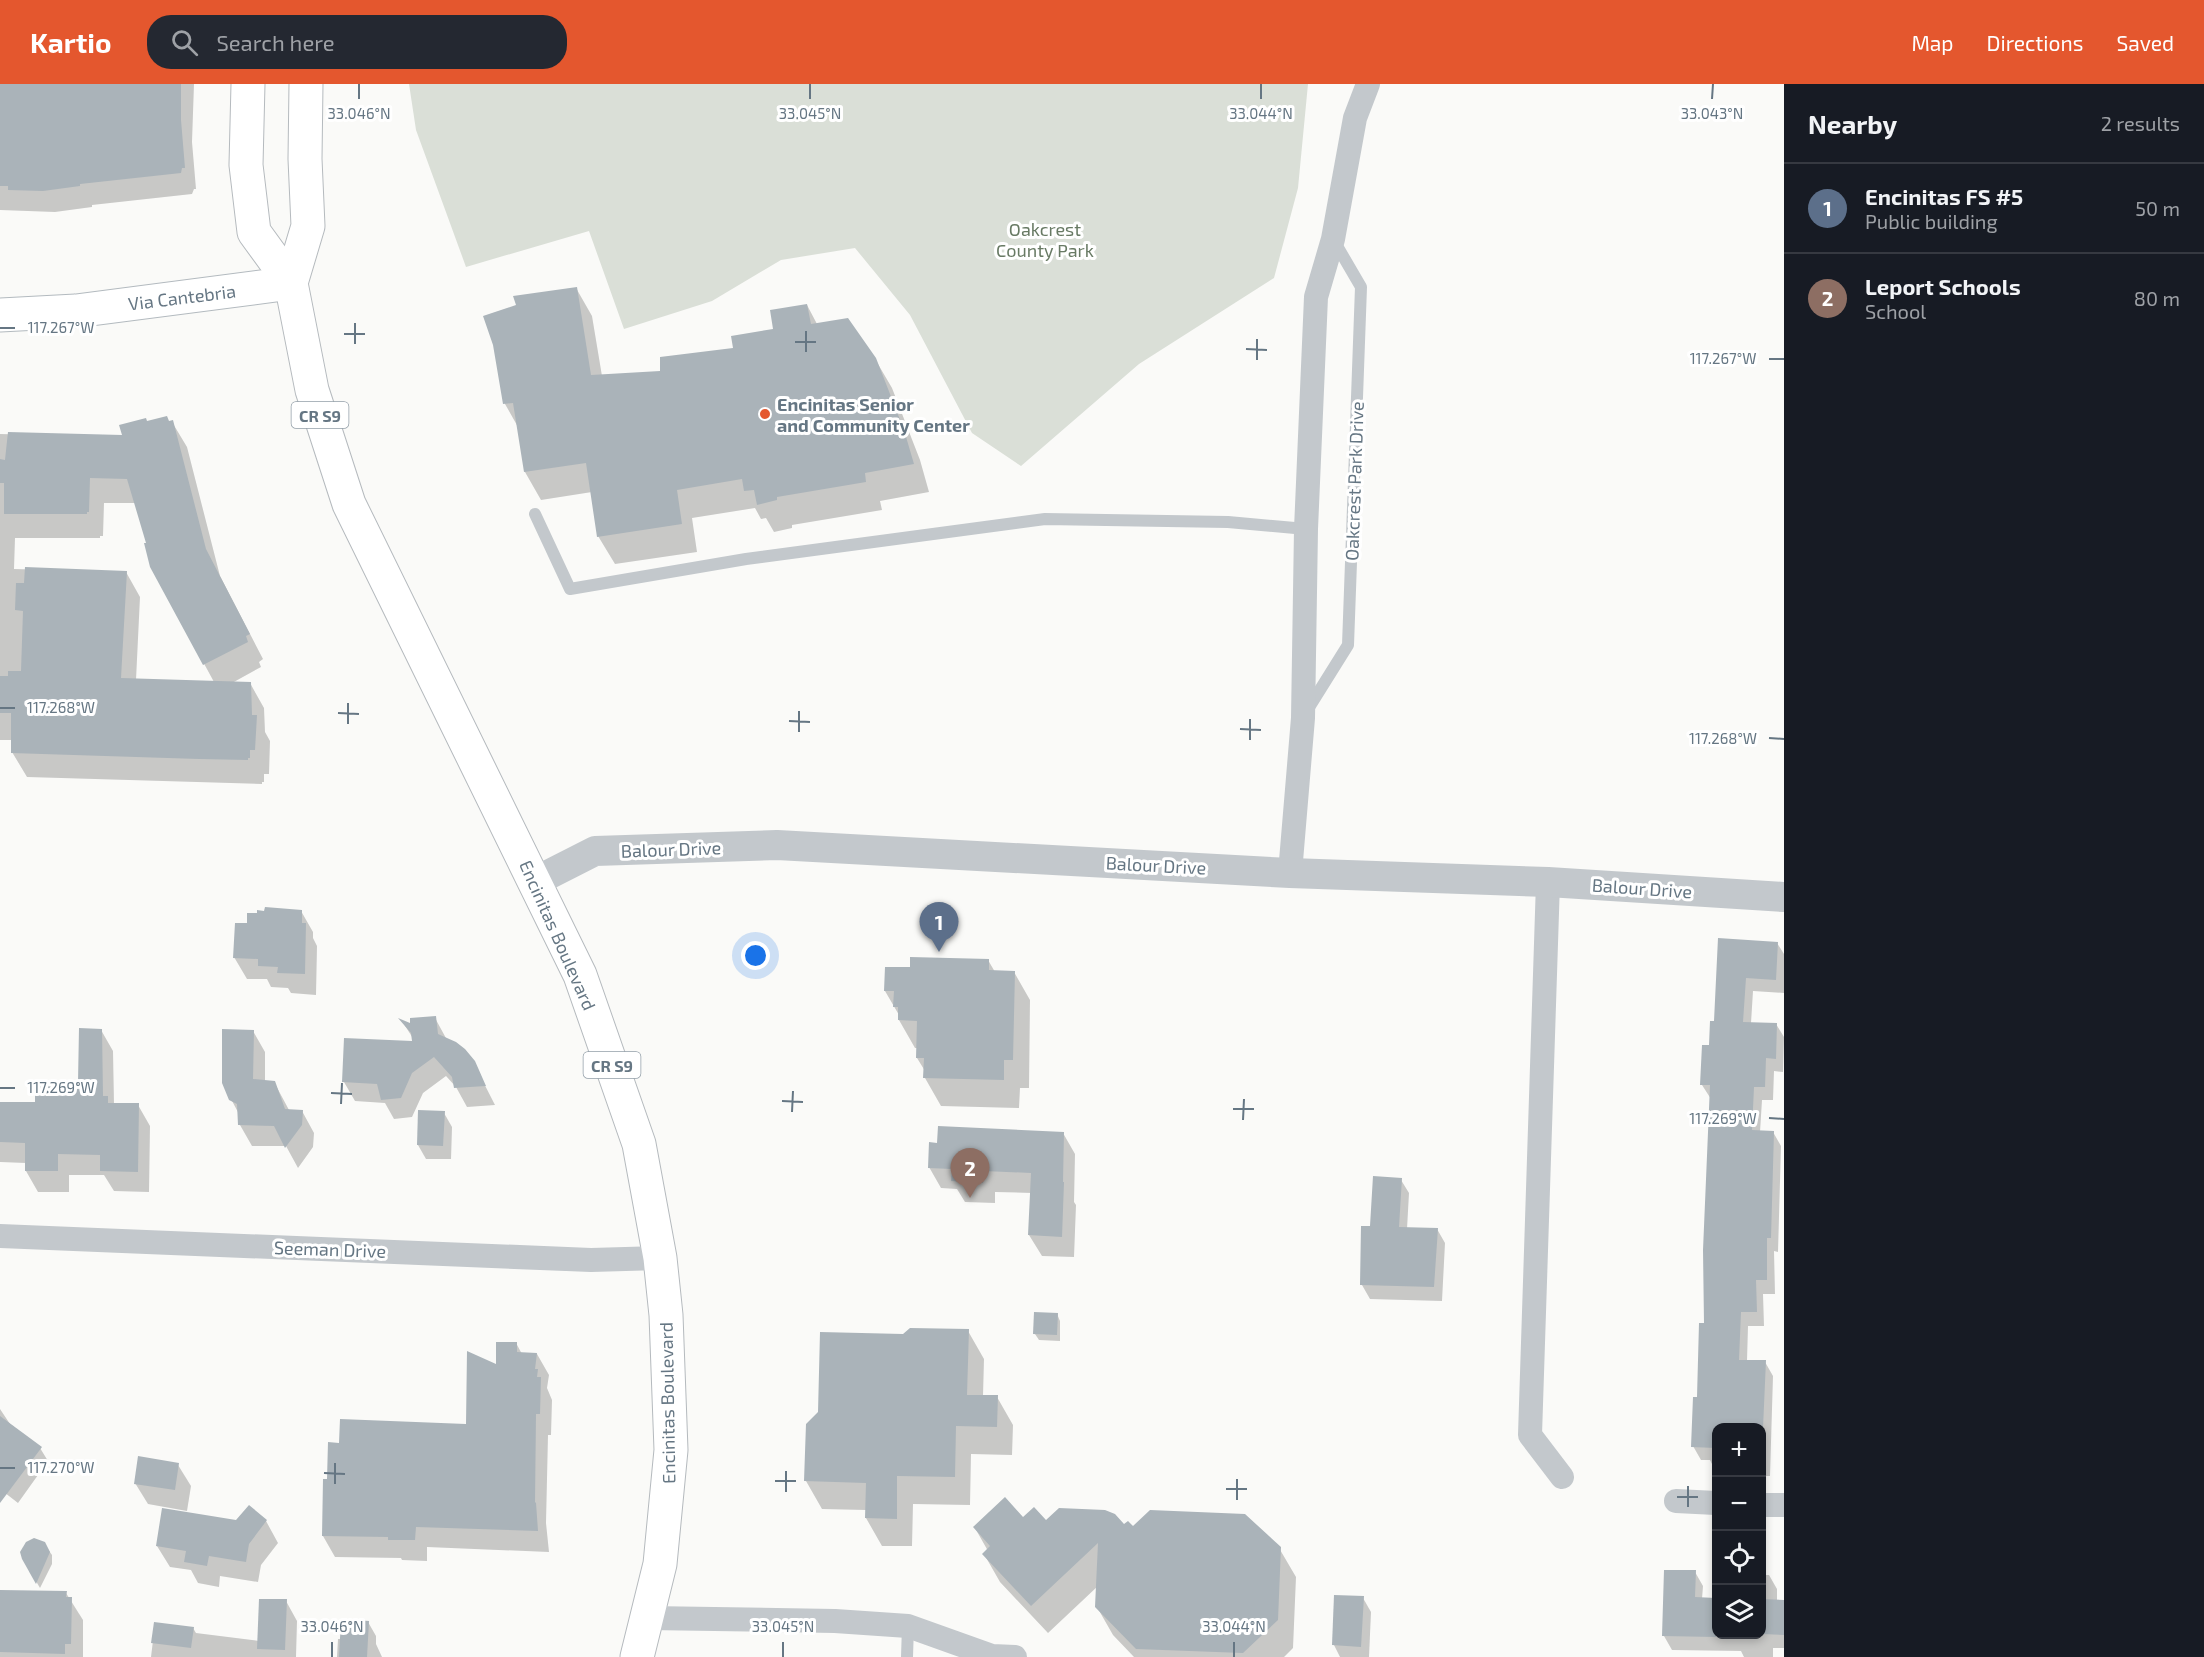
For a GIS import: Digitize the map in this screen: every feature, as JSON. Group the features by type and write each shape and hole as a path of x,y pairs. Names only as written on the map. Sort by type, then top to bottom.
{"main road":[{"name":"Encinitas Boulevard","path":"248,84 246,165 254,232 291,283 312,390 350,504 580,975 639,1144 660,1257 666,1315 671,1450 660,1564 637,1657"},
{"name":"Encinitas Boulevard","path":"291,283 308,226 305,159 306,84"},
{"name":"Via Cantebria","path":"0,315 76,311 291,283"}],"street":[{"name":"Oakcrest Park Drive","path":"1290,873 1303,718 1306,529 1316,297 1333,239 1355,118 1368,84"},
{"name":"Balour Drive","path":"536,881 595,851 777,845 1290,873 1548,882 1784,897"},
{"path":"1548,882 1530,1435 1562,1477"},
{"name":"Seeman Drive","path":"0,1236 591,1260 660,1257"},
{"path":"1676,1501 1712,1503"},
{"path":"1766,1504 1784,1505"},
{"path":"648,1618 835,1621 908,1626 992,1656 1015,1657"}],"lane":[{"name":"Oakcrest Park Drive","path":"1303,718 1348,645 1361,287 1333,239"},
{"path":"535,514 570,589 746,559 1045,519 1228,522 1306,529"},
{"path":"907,1657 908,1626"}],"green space":[{"name":"Oakcrest County Park","path":"409,84 1308,84 1298,188 1274,278 1139,364 1021,466 972,433 910,315 855,248 781,260 712,301 624,329 589,231 466,267 416,130"}],"building":[{"path":"0,84 181,84 185,168 182,168 181,173 80,184 80,186 43,191 8,190 8,186 0,186"},
{"name":"Encinitas Senior and Community Center","path":"577,287 591,375 660,371 660,357 733,348 731,336 773,329 770,310 807,304 811,324 848,318 876,358 904,430 914,464 865,473 866,482 777,497 777,500 757,505 754,490 744,491 742,479 677,490 682,524 597,537 586,463 524,472 513,403 503,404 493,345 483,316 516,305 513,296"},
{"path":"167,416 169,421 173,420 206,549 250,634 246,636 248,642 203,665 150,567 144,543 146,543 127,479 90,478 89,512 87,514 4,514 4,483 0,483 0,459 5,460 8,432 122,435 119,425 146,418 147,421"},
{"path":"25,567 127,571 121,678 251,682 252,715 257,715 255,750 250,750 250,758 248,760 199,759 11,753 11,713 0,713 0,676 8,676 8,671 21,671 23,611 15,610 16,583 24,583"},
{"path":"265,907 302,910 302,923 306,923 305,974 277,973 278,967 258,966 258,959 233,958 235,923 247,923 247,913 257,913 257,910 264,911"},
{"path":"1718,938 1778,942 1776,980 1746,978 1743,1022 1777,1023 1776,1059 1766,1058 1765,1087 1754,1087 1752,1130 1774,1131 1771,1238 1767,1238 1767,1280 1756,1280 1757,1312 1741,1312 1739,1360 1766,1360 1763,1423 1712,1423 1712,1448 1691,1447 1693,1397 1697,1397 1699,1323 1704,1323 1703,1250 1710,1085 1700,1085 1702,1045 1709,1045 1710,1021 1714,1021"},
{"path":"910,957 989,959 989,970 1015,971 1013,1060 1004,1060 1004,1080 923,1078 924,1058 916,1058 917,1021 898,1020 898,1007 893,1007 894,991 884,991 885,967 910,967"},
{"path":"436,1016 438,1034 465,1049 475,1061 486,1086 454,1088 452,1077 434,1057 412,1073 401,1098 381,1100 377,1084 342,1082 344,1038 412,1041 411,1033 398,1018 410,1023 410,1018"},
{"path":"79,1028 102,1029 103,1096 108,1096 108,1103 139,1103 138,1172 100,1171 100,1155 58,1154 58,1171 25,1171 25,1143 0,1142 0,1102 35,1102 35,1081 78,1082"},
{"path":"222,1029 254,1030 253,1079 275,1081 285,1109 303,1110 302,1125 285,1148 274,1126 238,1125 237,1104 229,1100 222,1083"},
{"path":"418,1110 445,1111 443,1146 417,1145"},
{"path":"938,1126 1064,1132 1062,1237 1028,1235 1031,1173 984,1171 983,1183 951,1181 952,1169 928,1168 929,1142 937,1143"},
{"path":"1373,1176 1402,1178 1399,1227 1438,1228 1434,1287 1360,1285 1361,1226 1370,1226"},
{"path":"1034,1312 1058,1313 1057,1335 1033,1334"},
{"path":"910,1328 969,1329 967,1395 998,1395 997,1427 956,1426 955,1477 897,1476 897,1519 865,1518 866,1483 804,1481 806,1424 818,1412 820,1332 903,1334"},
{"path":"496,1342 517,1342 517,1352 537,1353 535,1369 538,1369 537,1377 541,1377 540,1414 536,1414 535,1502 538,1531 416,1527 415,1540 388,1540 388,1537 322,1536 323,1479 327,1479 328,1442 339,1443 340,1419 466,1424 467,1351 496,1364"},
{"path":"0,1416 42,1447 0,1503"},
{"path":"138,1456 179,1463 175,1490 134,1484"},
{"path":"1005,1497 1023,1517 1034,1507 1046,1520 1059,1508 1105,1510 1115,1514 1124,1524 1128,1521 1133,1526 1150,1510 1245,1514 1281,1547 1278,1620 1243,1653 1136,1649 1095,1607 1098,1543 1031,1606 982,1554 990,1546 973,1527"},
{"path":"249,1505 267,1520 249,1544 246,1562 209,1556 207,1566 184,1562 186,1551 156,1546 162,1508 236,1520"},
{"path":"34,1538 45,1542 50,1552 36,1584 20,1552 26,1542"},
{"path":"1664,1570 1696,1570 1695,1597 1712,1598 1712,1637 1662,1636"},
{"path":"0,1590 67,1591 66,1597 72,1597 71,1644 65,1644 65,1654 0,1652"},
{"path":"1334,1595 1364,1596 1361,1647 1332,1645"},
{"path":"259,1599 287,1599 285,1650 257,1649"},
{"path":"1766,1599 1784,1600 1784,1635 1766,1634"},
{"path":"341,1619 369,1621 367,1657 339,1657"},
{"path":"154,1622 194,1627 191,1648 151,1643"}],"place":[{"name":"Encinitas Senior and Community Center","path":"765,414"},
{"name":"Encinitas FS #5","path":"939,952"},
{"name":"Leport Schools","path":"970,1198"}]}
